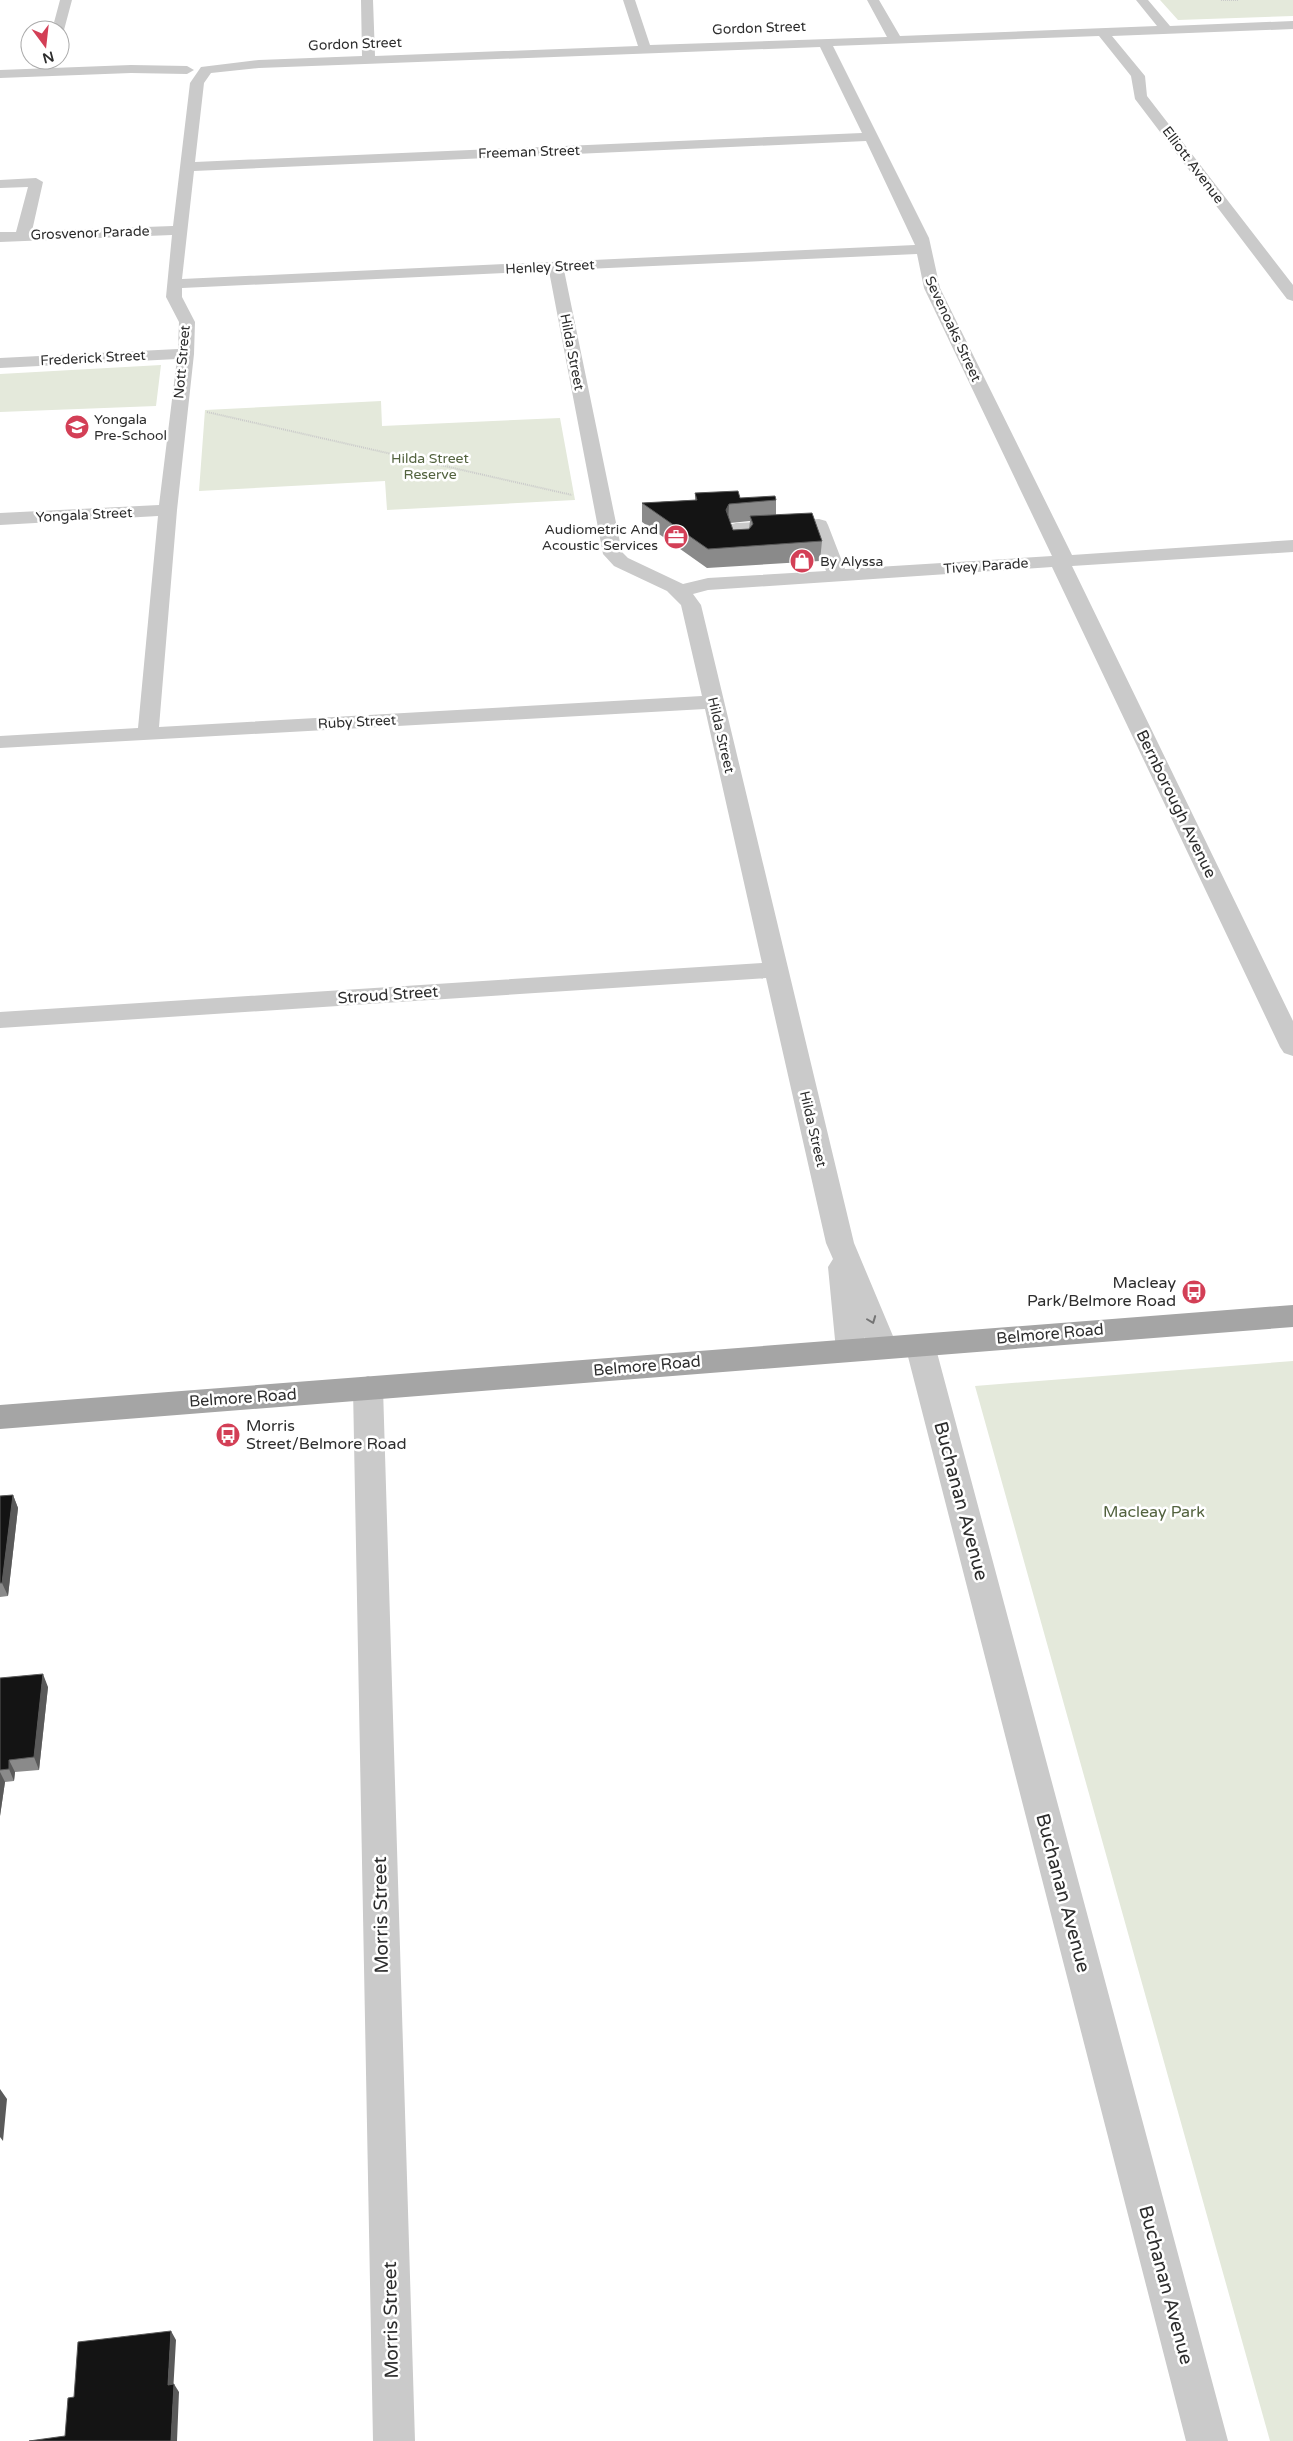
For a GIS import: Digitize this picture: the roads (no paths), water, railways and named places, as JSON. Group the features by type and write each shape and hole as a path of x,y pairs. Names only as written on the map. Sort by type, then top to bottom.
{"main road":[{"name":"Belmore Road","path":"0,1417 1293,1316"}],"street":[{"path":"61,20 66,0"},
{"path":"367,0 369,60"},
{"path":"629,0 645,49"},
{"path":"873,0 895,39"},
{"path":"1142,0 1166,28"},
{"name":"Gordon Street","path":"191,72 208,67 259,64 1293,24"},
{"name":"Elliott Avenue","path":"1102,31 1138,76 1140,96 1293,296"},
{"name":"Sevenoaks Street","path":"824,42 925,249 926,272 932,288 1062,554 1062,561"},
{"path":"70,67 191,72"},
{"name":"Nott Street","path":"148,734 168,510 186,354 187,322 174,297 174,284 186,167 191,72 208,67"},
{"path":"0,74 24,70"},
{"name":"Freeman Street","path":"186,167 872,137"},
{"path":"0,184 36,182 23,236"},
{"name":"Grosvenor Parade","path":"0,237 180,230"},
{"name":"Henley Street","path":"174,284 925,249"},
{"path":"1265,260 1284,259"},
{"name":"Hilda Street","path":"556,266 612,551 621,562 680,591 690,605 840,1243 851,1350"},
{"name":"Frederick Street","path":"0,363 186,354"},
{"name":"Yongala Street","path":"0,519 168,510"},
{"path":"740,544 736,529 819,525 837,575"},
{"name":"Tivey Parade","path":"680,591 708,584 1293,546"},
{"name":"Bernborough Avenue","path":"1062,561 1062,568 1293,1047"},
{"name":"Ruby Street","path":"0,742 714,702"},
{"name":"Stroud Street","path":"0,1020 775,970"},
{"name":"Hilda Street","path":"840,1243 883,1348"},
{"name":"Buchanan Avenue","path":"920,1345 1207,2441"},
{"name":"Morris Street","path":"368,1388 394,2441"}],"place":[{"name":"Yongala Pre-School","path":"77,427"},
{"name":"Audiometric And Acoustic Services","path":"676,537"},
{"name":"By Alyssa","path":"802,561"},
{"name":"Macleay Park/Belmore Road","path":"1194,1292"},
{"name":"Morris Street/Belmore Road","path":"228,1435"}],"park label":[{"name":"Hilda Street Reserve","path":"430,466"},
{"name":"Macleay Park","path":"1154,1512"}]}
